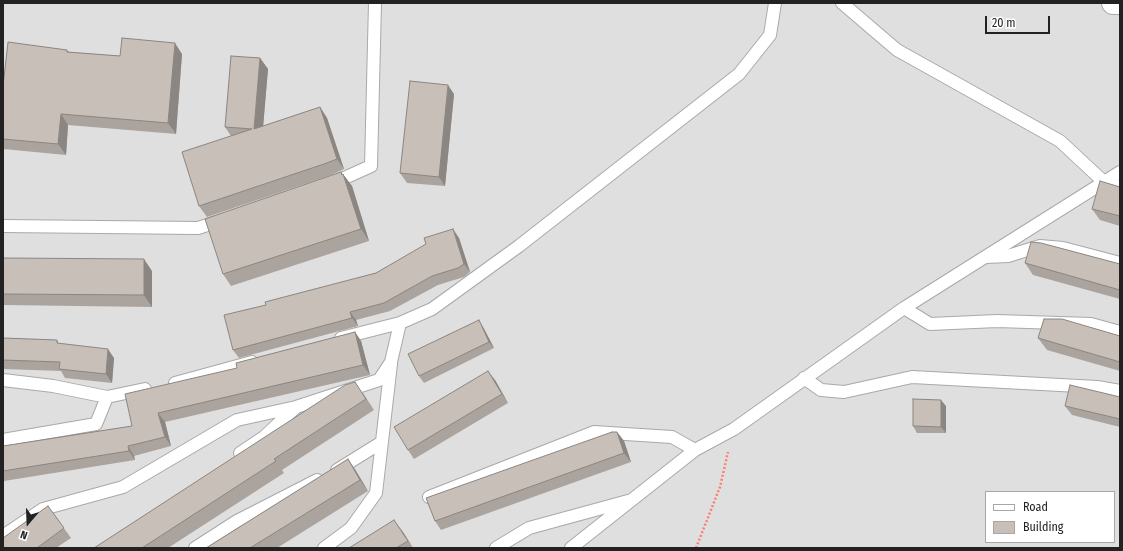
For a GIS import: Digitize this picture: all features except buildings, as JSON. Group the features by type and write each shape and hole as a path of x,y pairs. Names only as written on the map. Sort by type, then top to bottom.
{"street":[{"path":"1113,3 1120,3"}],"lane":[{"path":"319,188 371,166 375,3"},
{"path":"332,341 400,323 432,309 519,246 739,74 770,35 775,3"},
{"path":"842,3 897,50 1060,141 1105,183 1120,188"},
{"path":"571,548 695,450 734,429 904,308 1105,183 1120,172"},
{"path":"3,226 198,228 236,216"},
{"path":"984,257 1008,256 1040,246 1063,248 1120,262"},
{"path":"904,308 930,324 997,321 1091,324 1120,332"},
{"path":"324,548 351,528 376,492 391,362 400,323"},
{"path":"3,380 53,386 107,397 163,386 265,359"},
{"path":"3,536 43,509 123,486 237,420 296,407 379,380 391,362"},
{"path":"804,378 821,390 844,392 912,378 1096,387 1120,391"},
{"path":"3,440 96,424 107,397"},
{"path":"231,459 264,437 296,407"},
{"path":"429,497 594,432 672,436 695,450"},
{"path":"195,548 237,521 333,472 382,442"},
{"path":"496,548 529,528 633,500"}],"path":[{"path":"696,548 720,487 734,429"}],"shaded area":[{"path":"3,3 1120,3 1120,548 3,548"}]}
